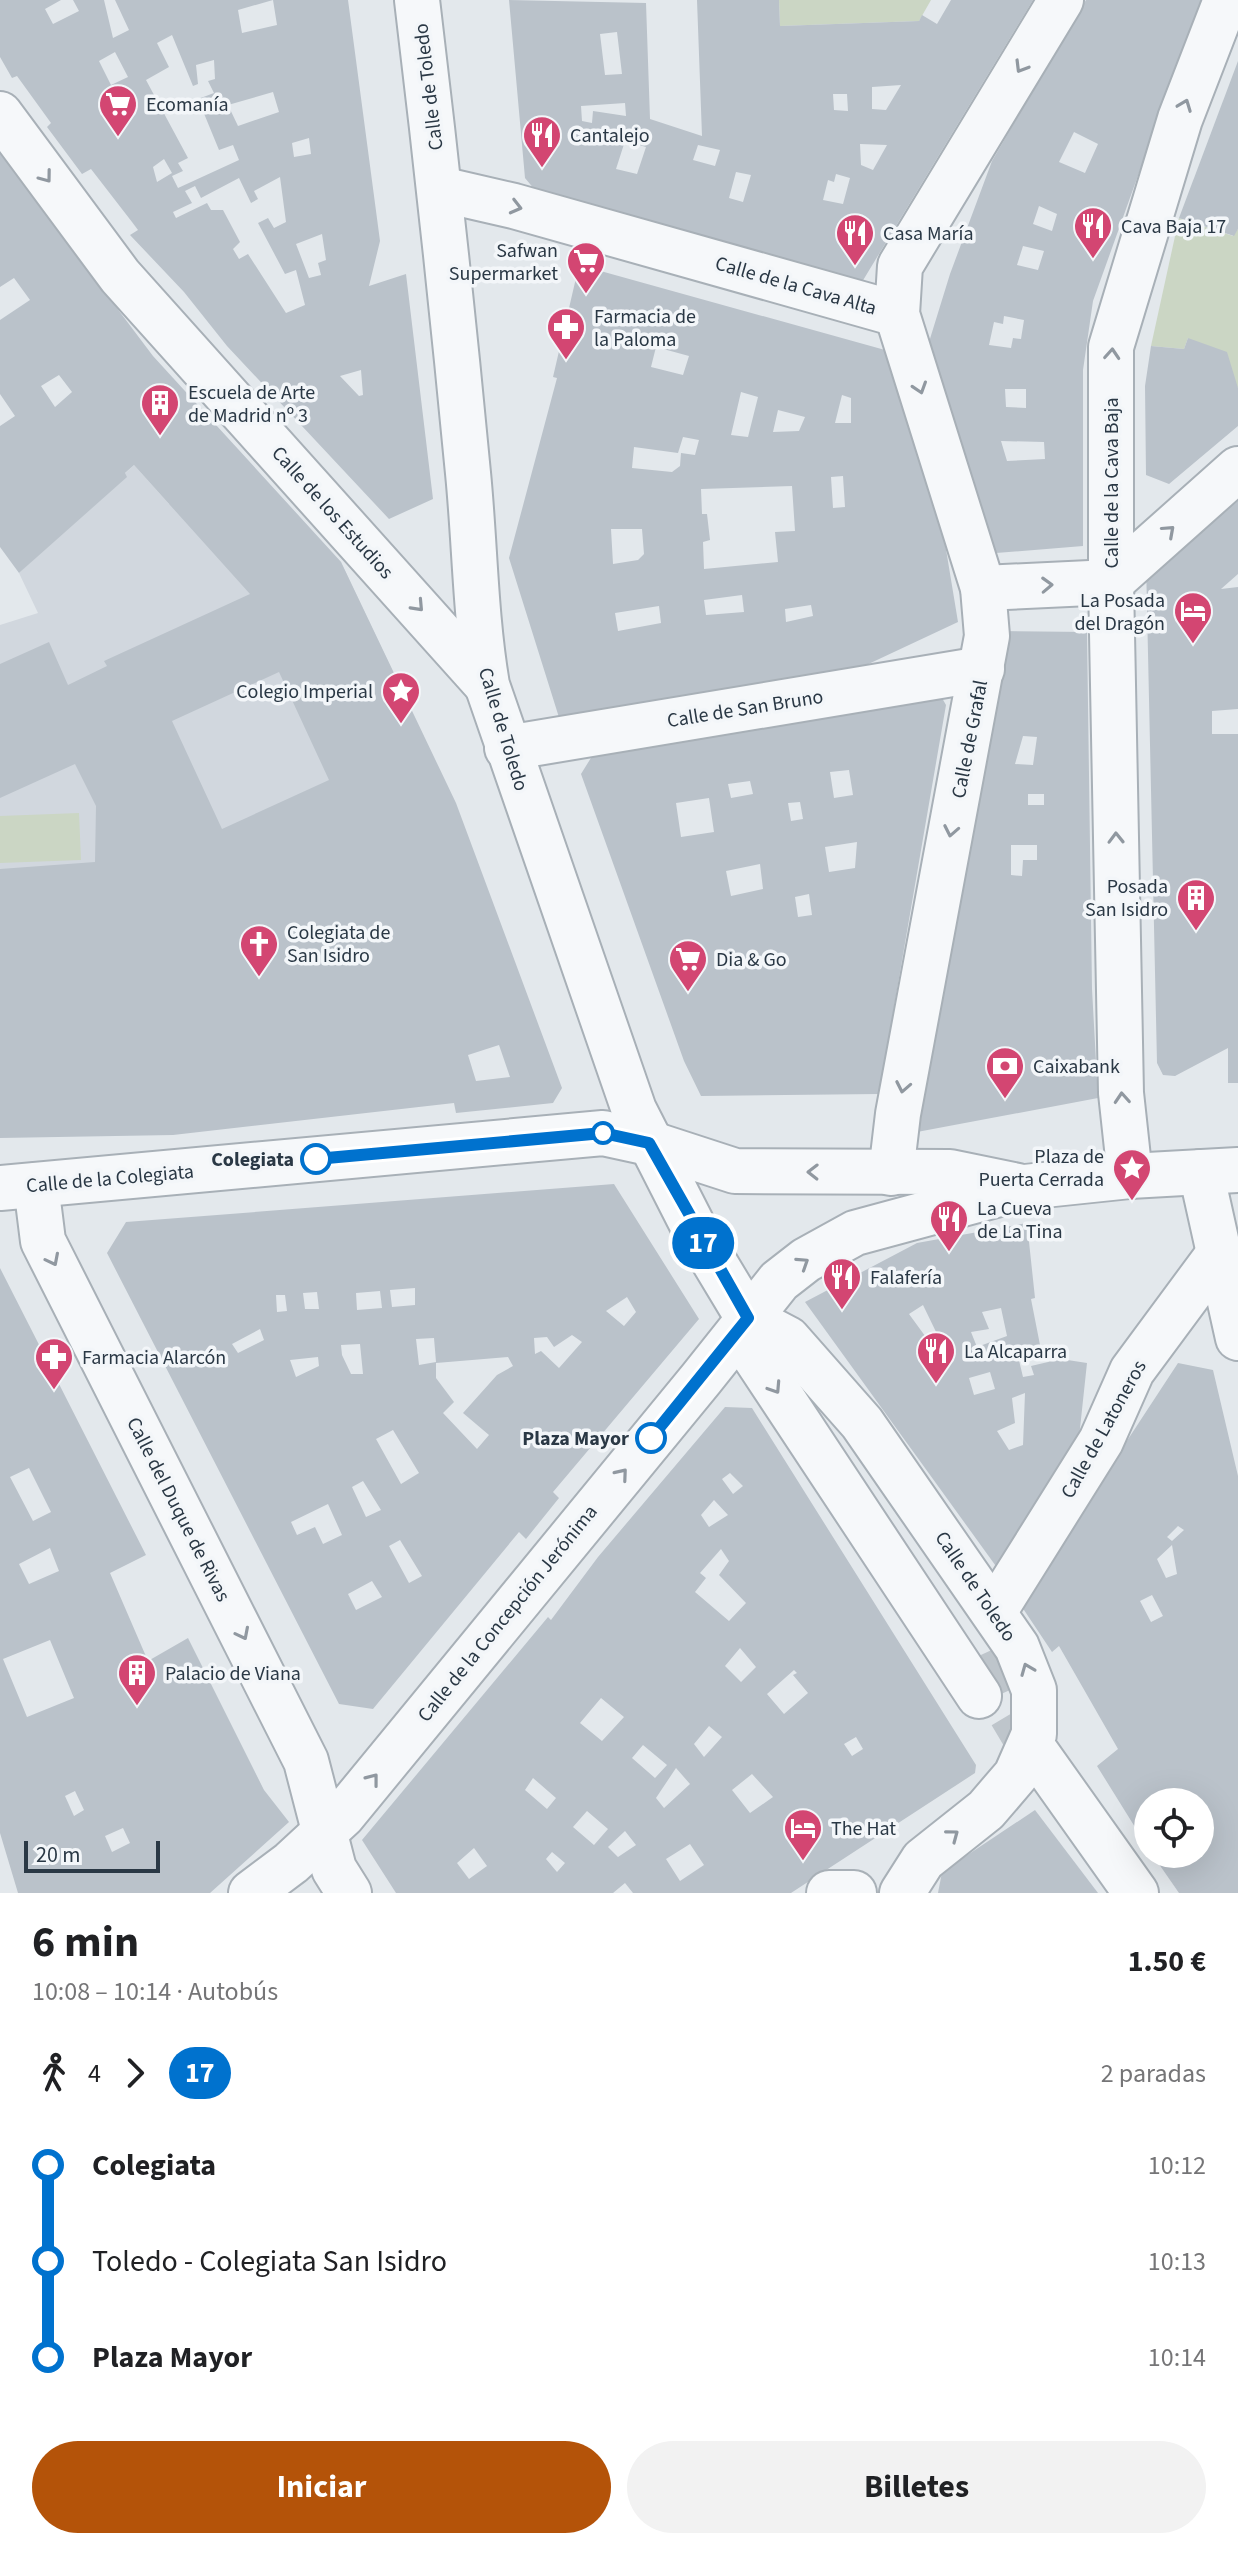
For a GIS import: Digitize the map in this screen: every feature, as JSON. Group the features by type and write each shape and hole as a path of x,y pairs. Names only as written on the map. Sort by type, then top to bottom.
{"street":[{"name":"Calle de Toledo","path":"417,0 440,189 474,535 476,621 487,685 507,748 634,1110 649,1143 748,1318 751,1351 981,1675 800,1356 788,1339 748,1318"},
{"name":"Calle de la Cava Alta","path":"440,189 514,206 897,314 900,266 1061,0"},
{"name":"Calle de la Cava Baja","path":"1130,1176 1121,1093 1111,582 1111,347 1180,119 1226,0"},
{"name":"Calle de los Estudios","path":"0,114 120,276 487,685"},
{"name":"Calle de Grafal","path":"891,1173 898,1114 987,636 983,588 897,314"},
{"path":"983,588 1111,582 1238,469"},
{"name":"Calle de San Bruno","path":"507,748 982,669"},
{"name":"Calle de la Colegiata","path":"18,1186 603,1133 649,1143 735,1171 950,1172 1025,1187"},
{"path":"1025,1187 1219,1171 1220,1252 1238,1338"},
{"name":"Calle del Duque de Rivas","path":"18,1186 306,1761 334,1869 349,1893"},
{"name":"Calle de la Concepción Jerónima","path":"251,1893 325,1834 785,1275 855,1233 1025,1187"},
{"name":"Calle de Latoneros","path":"994,1612 1101,1441 1132,1371 1220,1252"},
{"name":"Calle de Toledo","path":"800,1356 862,1423 994,1612 1030,1675 1037,1720 1031,1745"},
{"path":"902,1893 911,1874 934,1850 996,1800 1016,1775 1031,1745 1136,1893"},
{"path":"829,1893 854,1893"}],"shaded area":[{"path":"234,445 341,562 455,803 218,883 0,869 0,625 38,613 19,573 134,465 169,504"}],"green space":[{"path":"779,0 931,0 919,21 780,26"},
{"path":"1179,218 1233,236 1238,229 1238,388 1188,338 1184,349 1151,346"},
{"path":"79,813 81,860 0,863 0,816"}],"building":[{"path":"0,0 61,0 45,9 53,24 79,11 73,0 104,0 113,38 129,30 115,0 273,0 348,0 380,241 369,286 406,274 433,499 389,519 227,346 184,292 130,235 138,230 91,169 82,174 47,127 51,123 17,76 12,78 0,57","holes":["273,0 277,25 242,33 238,10","172,35 193,86 198,84 196,65 214,60 215,79 208,81 214,93 198,99 219,150 233,145 239,160 178,188 172,176 183,171 178,163 188,158 146,80 169,67 157,43","115,52 128,77 111,85 99,61","273,92 279,112 238,126 228,105","309,138 311,154 294,157 292,143","164,159 172,173 157,182 153,167","280,177 286,222 274,228 268,218 258,223 285,274 296,270 305,305 286,313 248,254 239,259 233,249 240,242 223,210 211,210 207,203 176,218 173,212 192,203 185,191 195,186 201,198 239,178 251,203 258,199 254,191","322,234 326,260 318,263 321,275 309,278 296,244","361,370 363,395 359,396 340,376"]},
{"path":"509,0 646,3 650,119 702,136 697,0 779,0 780,26 919,21 922,15 937,24 951,0 1033,0 862,282 535,190 525,178","holes":["617,32 622,74 605,75 600,34","901,85 886,110 872,109 872,87","833,94 847,94 848,111 834,110","625,103 626,116 593,111 592,123 582,121 581,106","625,141 646,147 637,174 616,169","860,144 887,145 873,170 861,165","698,145 720,150 715,166 693,160","736,172 751,175 743,202 729,198","836,174 850,178 843,204 823,200 828,180 834,182"]},
{"path":"1086,0 1201,0 1093,301 1083,370 1083,546 996,553 929,342 950,274 992,161","holes":["1074,132 1098,144 1085,173 1059,162","1039,206 1057,214 1052,231 1033,224","1023,246 1044,251 1038,270 1017,265","1004,316 1024,320 1021,339 1013,338 1011,348 989,345 994,322 1003,324","1005,389 1026,389 1026,408 1006,407","1001,441 1044,442 1045,459 1007,461"]},
{"path":"1238,61 1238,229 1234,236 1179,218"},
{"path":"0,153 153,356 341,562 456,803 562,1088 553,1103 456,1113 454,1103 173,1135 0,1138 0,869 95,862 96,806 75,764 0,798 0,664 49,642 68,685 107,666 104,661 250,594 134,465 125,473 127,477 19,573 0,547 0,426 15,416 0,394 0,320 30,300 14,278 0,287","holes":["59,375 72,392 55,407 41,386","279,672 329,780 222,829 172,721","499,1045 510,1077 476,1081 468,1055"]},
{"path":"579,265 885,350 937,519 941,519 958,622 845,675 562,727 509,558 557,378 553,377","holes":["656,347 689,356 683,375 651,367","741,392 758,397 748,437 731,435","842,395 851,398 851,423 835,423","778,410 805,417 799,431 773,432","683,437 699,440 695,455 681,453 680,466 672,472 632,468 634,447 678,453","843,476 845,507 833,508 831,477","792,486 795,531 775,532 778,562 704,569 703,542 710,540 707,514 702,514 701,489","611,529 642,529 644,554 638,560 613,564","742,595 744,612 706,615 704,600","811,605 813,616 786,622 785,609","659,606 661,623 618,631 615,613"]},
{"path":"1188,338 1227,352 1238,388 1238,426 1169,484 1146,475 1145,386 1151,346 1184,349"},
{"path":"1238,483 1238,574 1221,589 1238,587 1238,709 1212,711 1212,734 1238,734 1238,1083 1228,1083 1228,1048 1175,1076 1163,1075 1157,1063 1146,562"},
{"path":"1000,631 1087,632 1092,989 1098,1098 917,1132","holes":["1023,736 1037,737 1033,765 1015,764","1028,794 1044,794 1044,805 1028,805","1011,845 1037,845 1037,860 1023,860 1022,876 1011,875"]},
{"path":"942,698 946,705 879,1094 701,1096 684,1061 581,774 594,753","holes":["849,770 853,795 834,798 830,772","750,781 753,794 731,798 728,784","709,798 714,832 681,837 676,803","800,802 803,819 791,821 788,803","857,842 855,868 829,872 825,847","760,864 763,889 731,896 726,871","809,894 812,915 798,917 795,897"]},
{"path":"614,1184 699,1319 553,1492 559,1498 526,1539 519,1532 373,1709 339,1704 107,1253 126,1222","holes":["415,1288 415,1305 392,1307 390,1290","380,1291 382,1308 357,1310 356,1293","317,1292 319,1309 305,1309 303,1293","276,1295 285,1295 287,1311 277,1312","627,1297 636,1312 624,1326 606,1311","260,1329 264,1340 238,1353 232,1344","572,1335 582,1342 559,1368 541,1351 535,1354 534,1338 547,1337 554,1347","434,1338 436,1362 419,1365 416,1339","360,1344 363,1374 351,1374 341,1345","318,1357 319,1366 296,1377 290,1360","508,1357 513,1366 497,1375 463,1413 489,1435 477,1449 443,1413 454,1402 436,1378 436,1363","393,1430 419,1473 401,1484 376,1439","363,1481 381,1510 366,1517 352,1487","328,1504 342,1535 323,1544 315,1527 297,1535 291,1522","400,1540 422,1576 409,1583 389,1546","372,1581 382,1597 356,1610 348,1594"]},
{"path":"1027,1223 1035,1298 1031,1299 1040,1345 1016,1348 1023,1377 1034,1375 1031,1366 1061,1359 1087,1363 1078,1447 998,1569 805,1302 917,1243","holes":["923,1305 938,1336 928,1340 909,1314","1001,1308 1007,1336 977,1347 971,1332 989,1329 982,1312","990,1372 995,1389 974,1395 969,1378","1025,1393 1023,1445 1009,1450 997,1431 1015,1423 1012,1398"]},
{"name":"Palacio de Viana","path":"0,1268 146,1555 110,1573 148,1661 188,1638 264,1790 289,1822 210,1893 18,1893 0,1833","holes":["29,1468 51,1512 33,1521 10,1477","50,1548 59,1571 29,1584 19,1564","50,1640 74,1698 27,1717 3,1659","75,1791 84,1810 74,1816 65,1796","123,1828 130,1843 112,1852 105,1836"]},
{"path":"1178,1363 1213,1370 1238,1476 1238,1893 1179,1893 1162,1868 1214,1868 1214,1788 1134,1788 1134,1825 1097,1766 1118,1749 1059,1646 1052,1652 1020,1604","holes":["1178,1526 1184,1530 1172,1541 1167,1537","1172,1545 1177,1574 1166,1578 1157,1559","1152,1595 1163,1616 1151,1622 1140,1601"]},
{"path":"725,1407 752,1408 976,1765 975,1773 791,1893 633,1893 625,1883 613,1893 396,1893 362,1840 548,1617 551,1620 598,1557","holes":["730,1473 743,1486 733,1494 722,1479","714,1500 728,1515 709,1527 701,1515","721,1549 729,1561 719,1575 746,1603 729,1621 695,1592 706,1578 700,1573","740,1648 756,1667 741,1682 725,1666","794,1670 797,1673 793,1675 808,1693 784,1714 767,1694","601,1698 624,1717 602,1741 580,1723","709,1726 722,1737 704,1757 694,1744","856,1737 863,1749 852,1756 844,1744","643,1745 667,1765 655,1778 632,1758","676,1768 690,1784 664,1808 656,1798","752,1774 773,1797 750,1813 732,1790","533,1778 556,1798 547,1809 525,1790","587,1811 608,1829 594,1845 573,1827","625,1831 636,1845 618,1857 608,1847","690,1844 704,1865 680,1881 666,1859","474,1848 487,1866 469,1879 457,1863","552,1852 565,1863 557,1872 546,1859"]},
{"path":"1035,1810 1098,1893 938,1893 942,1872"}],"tunnel":[{"path":"983,1654 1010,1713 1042,1767"}],"bus line":[{"name":"17","path":"316,1159 603,1133 649,1143 695,1230 748,1318 651,1438"}],"place":[{"name":"Ecomanía","path":"118,138"},
{"name":"Cantalejo","path":"542,169"},
{"name":"Cava Baja 17","path":"1093,260"},
{"name":"Casa María","path":"855,267"},
{"name":"Safwan Supermarket","path":"586,295"},
{"name":"Farmacia de la Paloma","path":"566,361"},
{"name":"Escuela de Arte de Madrid nº 3","path":"160,437"},
{"name":"La Posada del Dragón","path":"1193,645"},
{"name":"Colegio Imperial","path":"401,725"},
{"name":"Posada San Isidro","path":"1196,932"},
{"name":"Colegiata de San Isidro","path":"259,978"},
{"name":"Dia & Go","path":"688,993"},
{"name":"Caixabank","path":"1005,1100"},
{"name":"Colegiata","path":"316,1159"},
{"name":"Plaza de Puerta Cerrada","path":"1132,1202"},
{"name":"La Cueva de La Tina","path":"949,1253"},
{"name":"Falafería","path":"842,1311"},
{"name":"La Alcaparra","path":"936,1385"},
{"name":"Farmacia Alarcón","path":"54,1391"},
{"name":"Plaza Mayor","path":"651,1438"},
{"name":"Palacio de Viana","path":"137,1707"},
{"name":"The Hat","path":"803,1862"}]}
